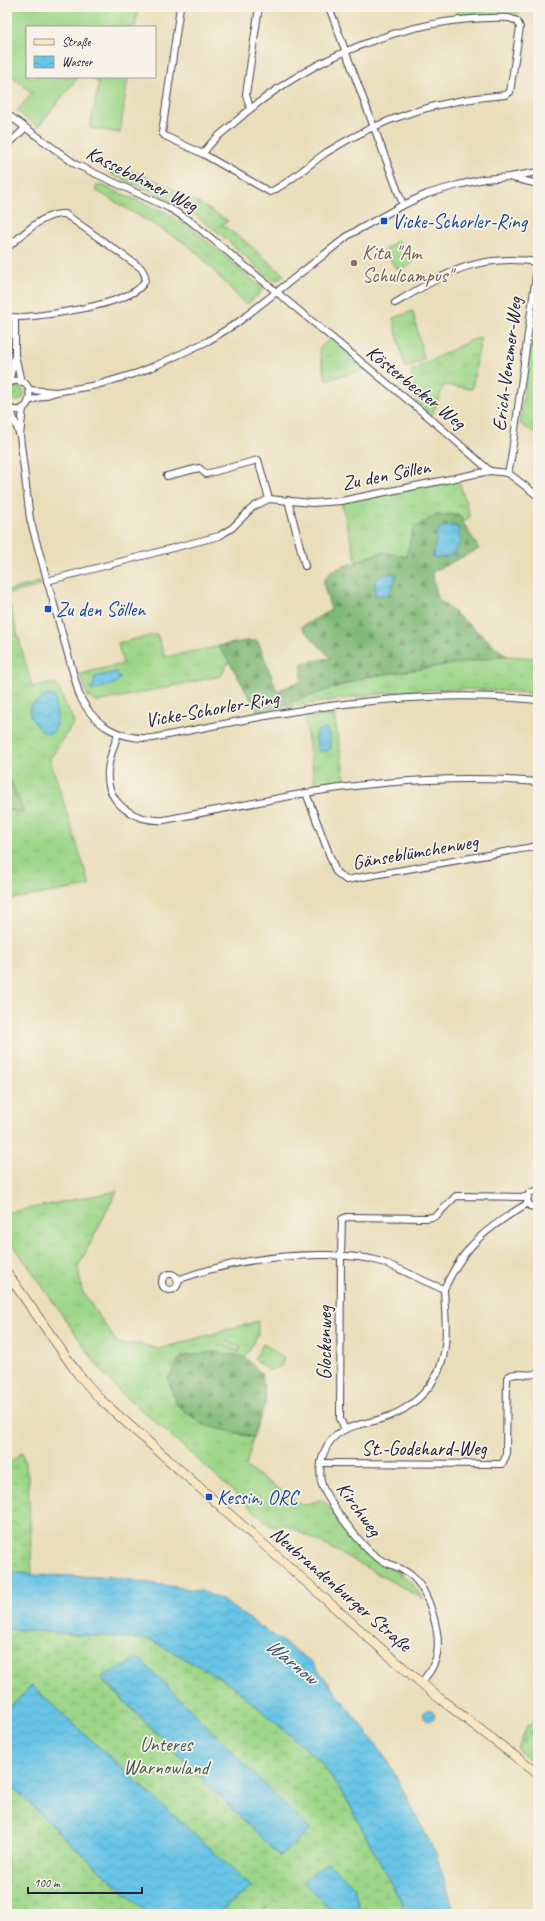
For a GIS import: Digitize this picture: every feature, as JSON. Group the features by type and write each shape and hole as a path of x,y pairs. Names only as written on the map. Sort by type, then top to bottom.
{"main road":[{"name":"Neubrandenburger Straße","path":"7,1273 78,1374 100,1400 421,1683 538,1774"}],"street":[{"path":"180,7 162,133 165,136 203,154 270,192 320,156 372,127 431,106 456,100 505,95 510,92 520,27 517,21 509,18 456,20 406,30 346,52 285,85 250,109 212,141 203,154"},
{"path":"250,109 246,94 259,7"},
{"path":"329,7 372,127 403,205"},
{"name":"Kassebohmer Weg","path":"7,114 75,164 169,208 189,220 277,293"},
{"path":"7,146 26,128"},
{"path":"23,408 29,401 56,392 116,380 169,360 222,333 277,293 349,236 403,205 429,193 458,184 484,179 538,173 538,184 509,177"},
{"path":"7,248 46,218 58,213 65,214 142,268 145,275 143,285 113,301 84,309 7,318"},
{"path":"395,303 451,271 466,266 507,259 538,261"},
{"name":"Erich-Venzmer-Weg","path":"508,473 538,261"},
{"name":"Kösterbecker Weg","path":"277,293 438,425 490,471"},
{"path":"15,318 15,355 21,382 30,390 56,392"},
{"path":"15,355 8,383 21,382"},
{"path":"29,401 30,390"},
{"name":"Vicke-Schorler-Ring","path":"8,407 18,410 23,408 20,436 30,520 83,704 97,721 118,734 140,738 154,738 272,715 387,699 464,696 538,700"},
{"name":"Vicke-Schorler-Ring","path":"8,407 20,436"},
{"path":"47,581 218,536 232,528 254,507 269,499 258,460 206,474 199,468 166,476"},
{"path":"490,471 508,473 538,496"},
{"name":"Zu den Söllen","path":"269,499 312,503 341,501 490,471"},
{"path":"288,500 305,566"},
{"path":"118,734 108,763 109,787 113,796 122,807 131,814 141,818 153,820 164,820 306,793 379,782 414,779 462,778 538,782"},
{"name":"Gänseblümchenweg","path":"306,793 336,872 346,880 538,846"},
{"name":"Kirchweg","path":"421,1683 434,1666 438,1642 428,1599 420,1584 411,1575 378,1559 362,1543 324,1492 321,1482 321,1463 329,1443 337,1434 345,1429 390,1416 408,1407 431,1385 438,1373 444,1357 446,1342 444,1289 452,1272 474,1241 528,1200 532,1191 538,1190"},
{"path":"340,1256 341,1223 342,1219 347,1217 427,1218 436,1216 456,1196 528,1200 533,1208 538,1208"},
{"path":"177,1280 226,1264 259,1259 285,1256 340,1256 373,1259 391,1265 430,1284 444,1289"},
{"name":"Glockenweg","path":"340,1256 340,1419 345,1429"},
{"name":"St.-Godehard-Weg","path":"321,1463 502,1464 506,1456 506,1378 511,1374 533,1374 538,1372"}],"green space":[{"path":"7,7 138,7 135,26 26,26 26,78 77,78 38,127 17,111 32,93 7,72"},
{"path":"456,7 523,7 518,15 457,17"},
{"path":"92,78 128,78 120,133 90,128 99,83"},
{"path":"112,165 158,181 228,221 222,225 245,241 285,276 281,279 270,279 226,239 190,212 161,196 110,174"},
{"path":"98,184 163,211 192,229 260,286 261,292 246,305 199,255 185,243 95,190"},
{"path":"398,240 415,261 400,272 383,251"},
{"path":"413,311 424,360 405,368 393,318"},
{"path":"331,338 368,369 326,380 319,349"},
{"path":"481,338 472,389 444,385 432,416 415,403 417,400 411,371 471,340"},
{"path":"530,346 538,347 538,434 520,424"},
{"path":"14,387 20,387 24,391 24,397 20,401 14,401 10,397 10,391"},
{"path":"458,478 470,517 463,522 458,514 409,546 406,557 383,552 356,561 341,501"},
{"path":"458,514 479,549 432,572 438,599 507,656 366,677 258,712 229,661 218,646 246,641 258,641 277,691 301,681 302,663 331,658 301,627 331,610 323,582 331,571 383,552 406,557 413,529 435,515"},
{"path":"39,582 39,586 7,594 7,591"},
{"path":"7,595 32,687 56,683 74,722 50,759 90,886 7,900"},
{"path":"157,634 165,657 246,641 268,710 258,712 229,661 221,676 97,702 88,697 80,674 123,664 118,643"},
{"path":"507,656 538,658 538,694 474,689 406,691 360,696 268,710 366,677"},
{"path":"334,715 345,781 315,785 305,719"},
{"path":"7,772 24,812 7,810"},
{"path":"117,1191 78,1267 82,1291 118,1344 140,1344 159,1349 258,1321 258,1335 245,1357 213,1352 241,1435 253,1437 246,1467 303,1505 320,1500 326,1503 364,1552 378,1563 404,1576 413,1585 423,1599 333,1549 286,1525 271,1526 158,1424 119,1391 102,1372 10,1240 7,1234 7,1213"},
{"path":"226,1340 241,1347 239,1352 223,1345"},
{"path":"263,1344 284,1357 281,1366 269,1371 254,1359"},
{"path":"213,1352 245,1357 261,1373 266,1401 253,1437 203,1425 176,1404 168,1378 181,1357"},
{"path":"22,1452 28,1476 32,1575 7,1571 7,1465"},
{"name":"Unteres Warnowland","path":"7,1629 151,1640 232,1685 321,1762 346,1798 401,1902 403,1914 360,1914 354,1887 303,1882 335,1914 276,1914 269,1907 261,1914 216,1914 251,1887 32,1686 7,1710","holes":["101,1678 310,1829 280,1857"]},
{"path":"538,1714 538,1767 519,1751 518,1748 528,1724 531,1725"},
{"path":"7,1781 70,1843 149,1914 7,1914"}],"water":[{"path":"457,526 461,542 450,557 433,558 437,534 441,527"},
{"path":"386,574 397,574 389,594 375,596 375,579"},
{"path":"117,672 120,679 116,683 93,691 90,690 90,687 94,685 95,677"},
{"path":"48,695 54,696 56,699 55,706 57,725 52,732 48,733 41,730 34,722 30,715 30,706"},
{"path":"326,729 331,748 328,751 318,751 315,734 318,730"},
{"name":"Warnow","path":"7,1571 32,1575 111,1577 201,1591 220,1599 312,1662 385,1756 436,1854 455,1914 403,1914 401,1902 346,1798 321,1762 232,1685 151,1640 7,1629"},
{"path":"139,1658 310,1830 280,1857 101,1677"},
{"path":"32,1686 252,1887 216,1914 149,1914 70,1843 7,1781 7,1710"},
{"path":"427,1710 431,1710 433,1711 433,1719 427,1720 424,1717 424,1713"},
{"path":"328,1862 354,1887 360,1914 335,1914 303,1882"}],"place":[{"name":"Vicke-Schorler-Ring","path":"384,221"},
{"name":"Kita \"Am Schulcampus\"","path":"354,263"},
{"name":"Zu den Söllen","path":"48,609"},
{"name":"Kessin, ORC","path":"209,1497"}]}
